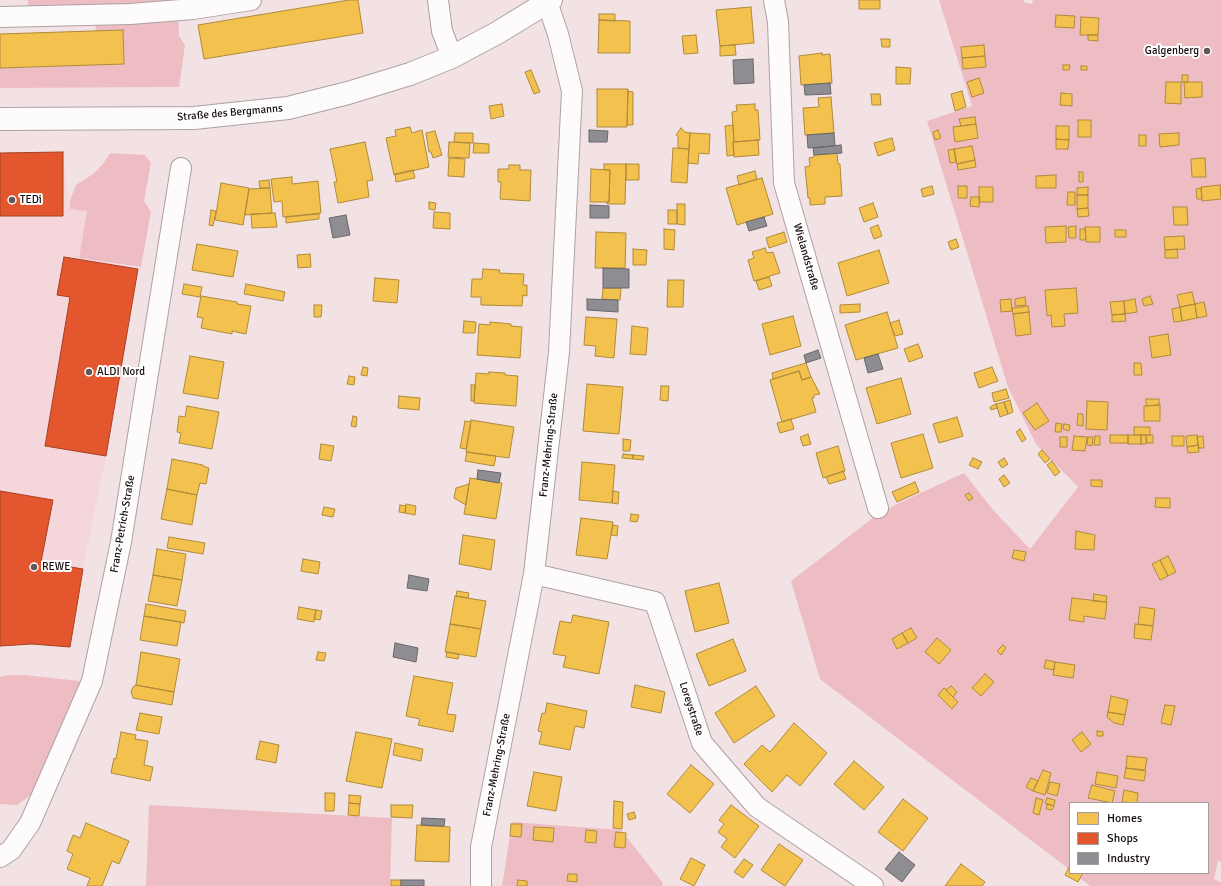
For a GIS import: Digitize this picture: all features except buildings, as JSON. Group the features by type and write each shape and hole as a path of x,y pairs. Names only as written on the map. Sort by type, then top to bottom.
{"main road":[{"name":"Straße des Bergmanns","path":"0,119 194,118 288,108 348,93 403,76 452,57 497,33 549,1"}],"street":[{"path":"0,17 130,14 193,9 251,0"},
{"path":"438,0 442,31 452,57"},
{"name":"Wielandstraße","path":"774,0 778,22 784,183 878,508"},
{"name":"Franz-Mehring-Straße","path":"481,886 481,847 534,574 559,352 572,91 549,1"},
{"name":"Franz-Petrich-Straße","path":"0,857 11,850 30,823 92,681 121,542 182,168"},
{"name":"Loreystraße","path":"534,574 655,602 702,743 757,807 873,886"}],"shaded area":[{"path":"28,0 199,0 198,5 28,9"},
{"path":"939,0 1024,0 1024,2 1032,4 1033,0 1221,0 1221,862 1218,861 1214,879 1221,882 1221,886 1090,886 1074,874 1209,874 1209,802 1069,802 1069,869 820,679 791,581 874,517 897,504 964,473 994,511 1030,549 1078,487 1036,444 1008,387 927,121 972,106"},
{"path":"178,17 179,36 185,45 179,87 0,88 0,68 124,64 123,30 96,31 95,21"},
{"path":"63,152 70,209 87,211 79,258 138,269 106,456 83,569 70,647 32,644 0,646 0,153"},
{"path":"110,153 145,155 151,163 144,201 151,212 141,267 79,258 87,211 70,209 70,200 76,185 93,174 103,164"},
{"path":"8,675 24,675 80,681 37,786 31,795 17,805 0,804 0,677"},
{"path":"149,805 392,818 390,886 146,886"},
{"path":"512,822 621,830 663,883 662,886 502,886"}],"place":[{"name":"Galgenberg","path":"1207,51"},
{"name":"TEDi","path":"12,200"},
{"name":"ALDI Nord","path":"89,372"},
{"name":"REWE","path":"34,567"}]}
